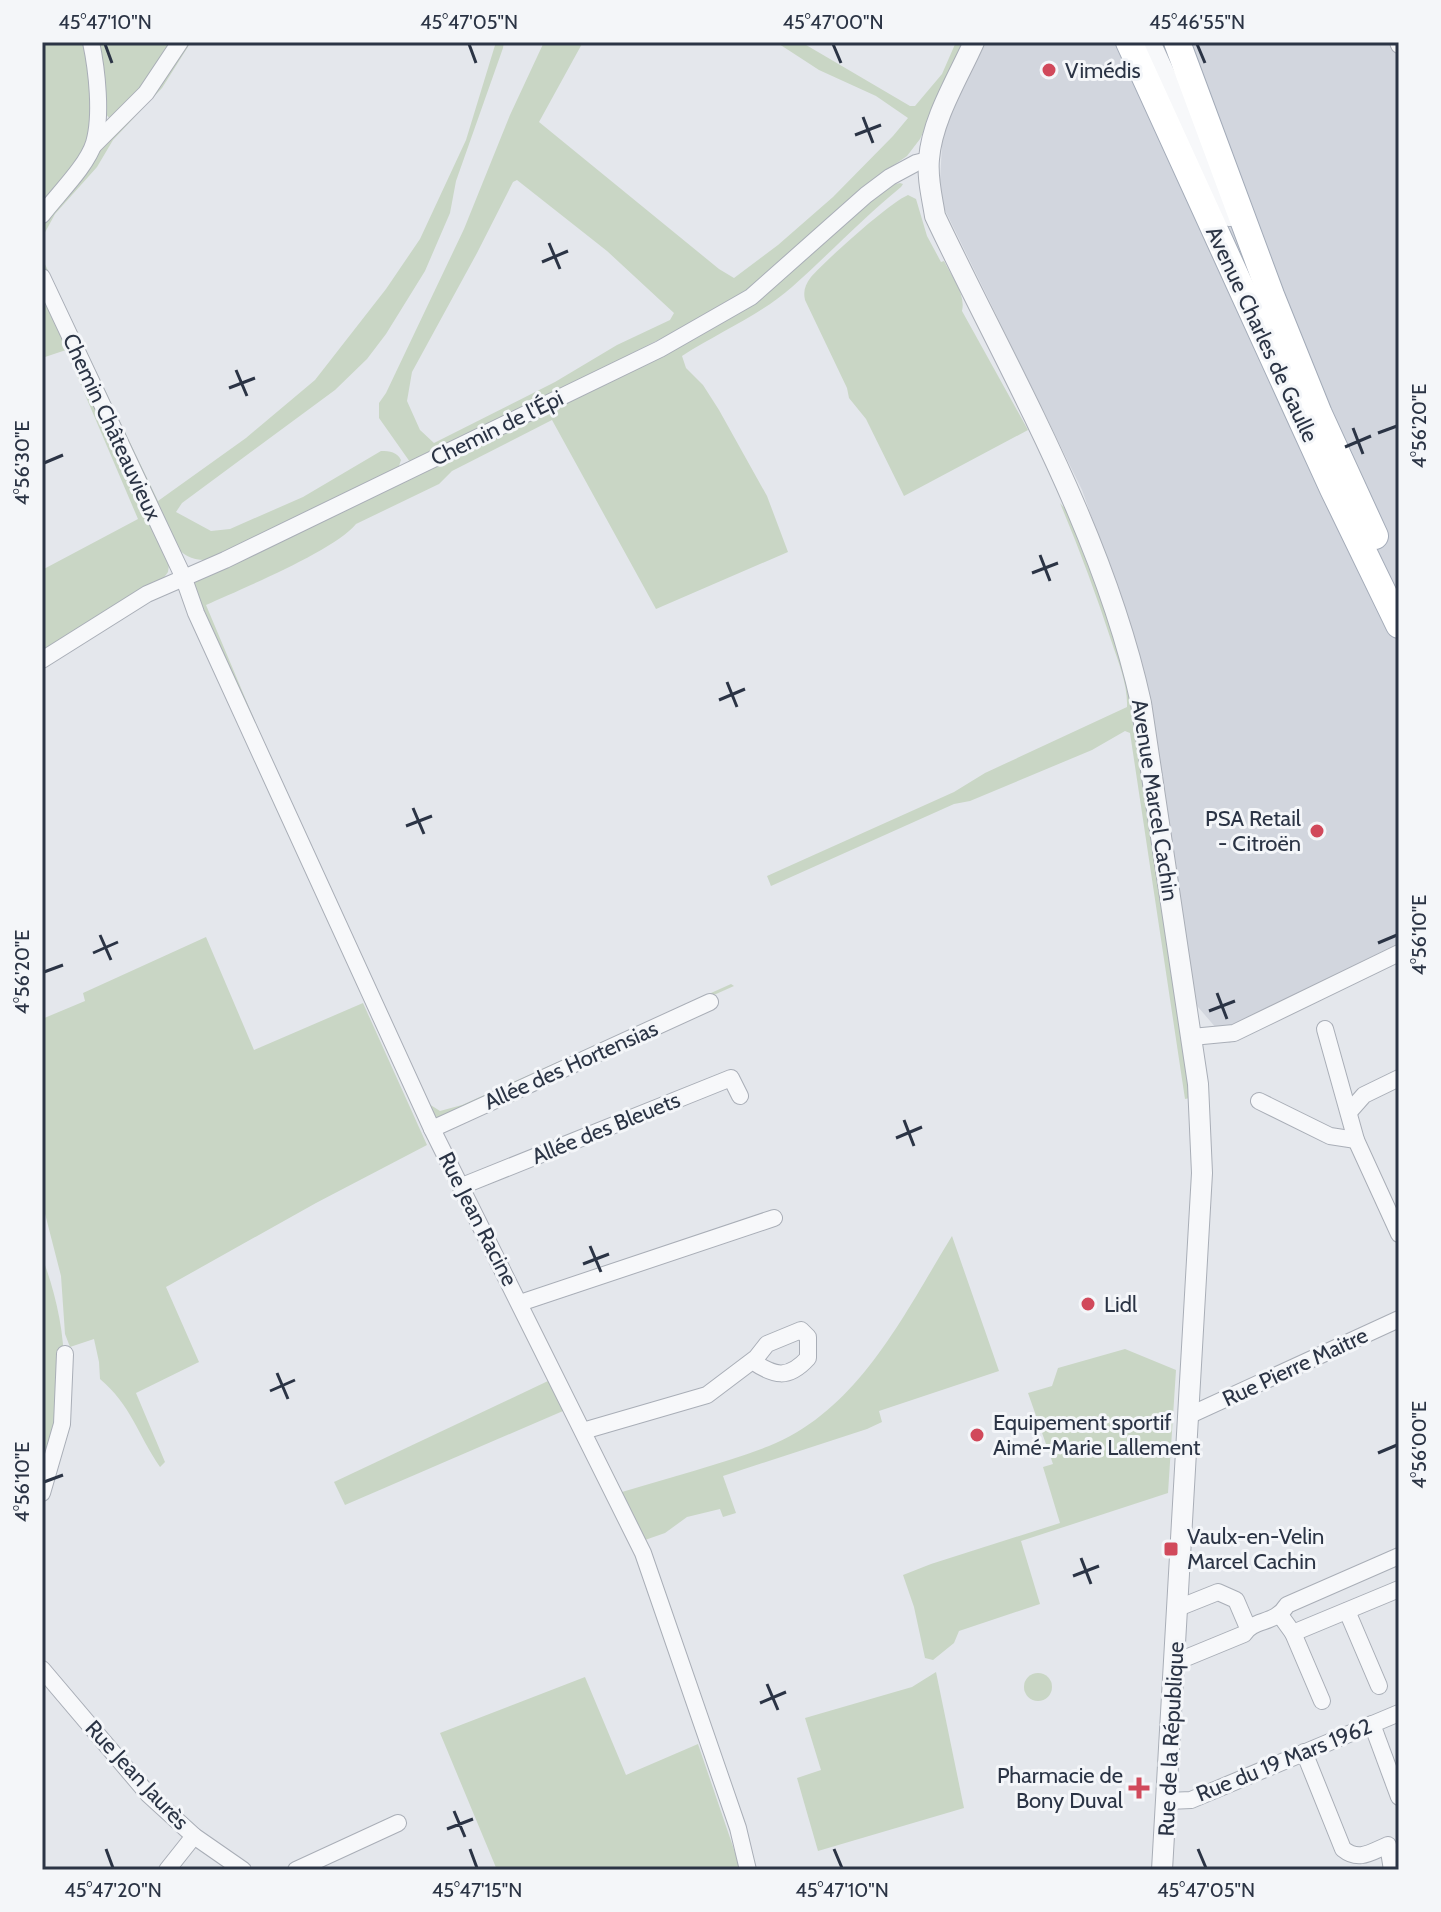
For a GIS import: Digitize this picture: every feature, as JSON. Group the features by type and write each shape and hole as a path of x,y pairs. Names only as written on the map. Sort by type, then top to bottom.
{"main road":[{"name":"Avenue Charles de Gaulle","path":"1129,42 1333,489 1399,625"},
{"name":"Avenue Charles de Gaulle","path":"1177,42 1271,295 1319,414 1399,587"}],"street":[{"path":"91,42 96,65 94,145"},
{"path":"42,215 94,145 146,93 180,42"},
{"name":"Avenue Marcel Cachin","path":"974,42 933,137 928,160 935,216 1081,522 1127,643 1141,703 1192,1037 1202,1173 1178,1608"},
{"name":"Avenue Charles de Gaulle","path":"1150,42 1227,210 1271,295"},
{"name":"Chemin de l'Épi","path":"42,660 147,594 225,560 660,349 751,297 866,195 890,177 928,160"},
{"name":"Chemin Châteauvieux","path":"42,277 183,576"},
{"name":"Rue Jean Racine","path":"183,576 196,613 432,1129 643,1553 738,1828 748,1870"},
{"path":"1192,1037 1234,1033 1399,953"},
{"name":"Allée des Hortensias","path":"432,1129 710,1002"},
{"path":"1325,1029 1356,1140 1399,1234"},
{"name":"Allée des Bleuets","path":"462,1186 731,1078 740,1096"},
{"path":"1349,1112 1364,1095 1399,1078"},
{"path":"1259,1101 1330,1136 1356,1140"},
{"path":"520,1303 774,1218"},
{"name":"Rue Pierre Maitre","path":"1190,1415 1399,1319"},
{"path":"42,1493 62,1424 65,1354"},
{"path":"583,1431 707,1395 752,1361"},
{"path":"1176,1662 1244,1634 1248,1628 1280,1615 1287,1605 1399,1556"},
{"path":"1293,1633 1399,1589"},
{"path":"1178,1608 1218,1592 1236,1600 1248,1628"},
{"name":"Rue de la République","path":"1162,1870 1178,1608"},
{"path":"1347,1611 1379,1686"},
{"path":"1280,1615 1293,1633 1322,1701"},
{"name":"Rue Jean Jaurès","path":"42,1669 148,1794 194,1836 243,1870"},
{"name":"Rue du 19 Mars 1962","path":"1168,1801 1191,1800 1399,1713"},
{"path":"1372,1724 1399,1797"},
{"path":"1304,1752 1343,1849 1351,1856 1360,1857 1393,1842 1392,1870"},
{"path":"296,1870 398,1823"},
{"path":"167,1870 194,1836"}],"shaded area":[{"path":"985,42 1399,42 1399,963 1229,1043 1192,1000 1128,619 1082,490 939,198 943,128"}],"green space":[{"path":"42,42 84,42 92,106 83,151 71,171 42,205"},
{"path":"97,42 177,42 154,77 110,119 105,113"},
{"path":"184,42 191,42 162,88 113,140 97,167 55,214 42,238 42,221"},
{"path":"496,42 504,42 503,48 456,181 450,213 425,271 386,334 367,359 335,390 182,503 176,512 211,531 230,529 303,497 381,451 397,455 401,460 399,466 379,480 210,560 198,560 185,554 172,543 42,271 42,258 158,501 246,438 315,380 386,289 420,239 466,140"},
{"path":"544,42 583,42 539,122 734,278 833,197 908,118 876,96 819,70 776,42 801,42 910,106 915,106 942,74 956,42 965,42 920,139 907,156 878,176 753,289 473,434 410,462 379,418 379,403 464,229 510,115","holes":["517,180 607,251 674,313 670,320 434,443 420,430 407,401 412,372 513,182"]},
{"path":"903,184 901,187 779,297 682,356 686,368 703,385 719,410 767,496 788,552 656,609 552,420 452,471 439,484 356,524 345,535 308,557 206,605 262,738 429,1104 440,1111 462,1105 731,984 734,986 436,1119 409,1068 199,610 194,583 556,406 756,301 874,197 888,186"},
{"path":"908,195 916,199 927,236 960,292 962,311 1028,430 904,496 866,419 849,398 804,294 811,277 830,258 873,220"},
{"path":"42,292 169,565 160,583 42,654 42,570 138,519 66,350 42,358"},
{"path":"1060,503 1067,511 1110,623 1133,707 1190,1098 1185,1099 1130,733 1125,731 1092,750 970,801 954,804 771,886 767,876 954,792 985,773 1127,707 1119,665"},
{"path":"206,937 254,1050 363,1003 427,1145 166,1287 199,1362 136,1393 165,1462 160,1467 127,1410 100,1379 94,1339 70,1347 65,1334 61,1276 42,1202 42,1019 85,1001 83,993"},
{"path":"952,1236 999,1371 879,1411 882,1422 867,1429 723,1476 736,1513 723,1517 720,1509 687,1517 665,1533 645,1540 622,1492 769,1446 801,1430 829,1409 876,1357"},
{"path":"42,1257 58,1311 64,1368 61,1405 42,1485"},
{"path":"1125,1349 1176,1370 1168,1493 1021,1541 1040,1604 959,1631 954,1643 933,1660 925,1658 914,1607 903,1575 1060,1523 1043,1467 1053,1464 1028,1393 1052,1386 1058,1368"},
{"path":"548,1381 563,1411 345,1505 334,1482"},
{"path":"936,1672 964,1808 818,1851 797,1778 821,1770 805,1718 912,1687"},
{"path":"1038,1673 1048,1677 1052,1687 1048,1697 1038,1701 1028,1697 1024,1687 1028,1677"},
{"path":"585,1677 626,1775 698,1744 741,1870 497,1870 440,1733"}],"place":[{"name":"Vimédis","path":"1049,70"},
{"name":"PSA Retail - Citroën","path":"1317,831"},
{"name":"Lidl","path":"1088,1304"},
{"name":"Equipement sportif Aimé-Marie Lallement","path":"977,1435"},
{"name":"Vaulx-en-Velin Marcel Cachin","path":"1171,1549"},
{"name":"Pharmacie de Bony Duval","path":"1139,1788"}]}
